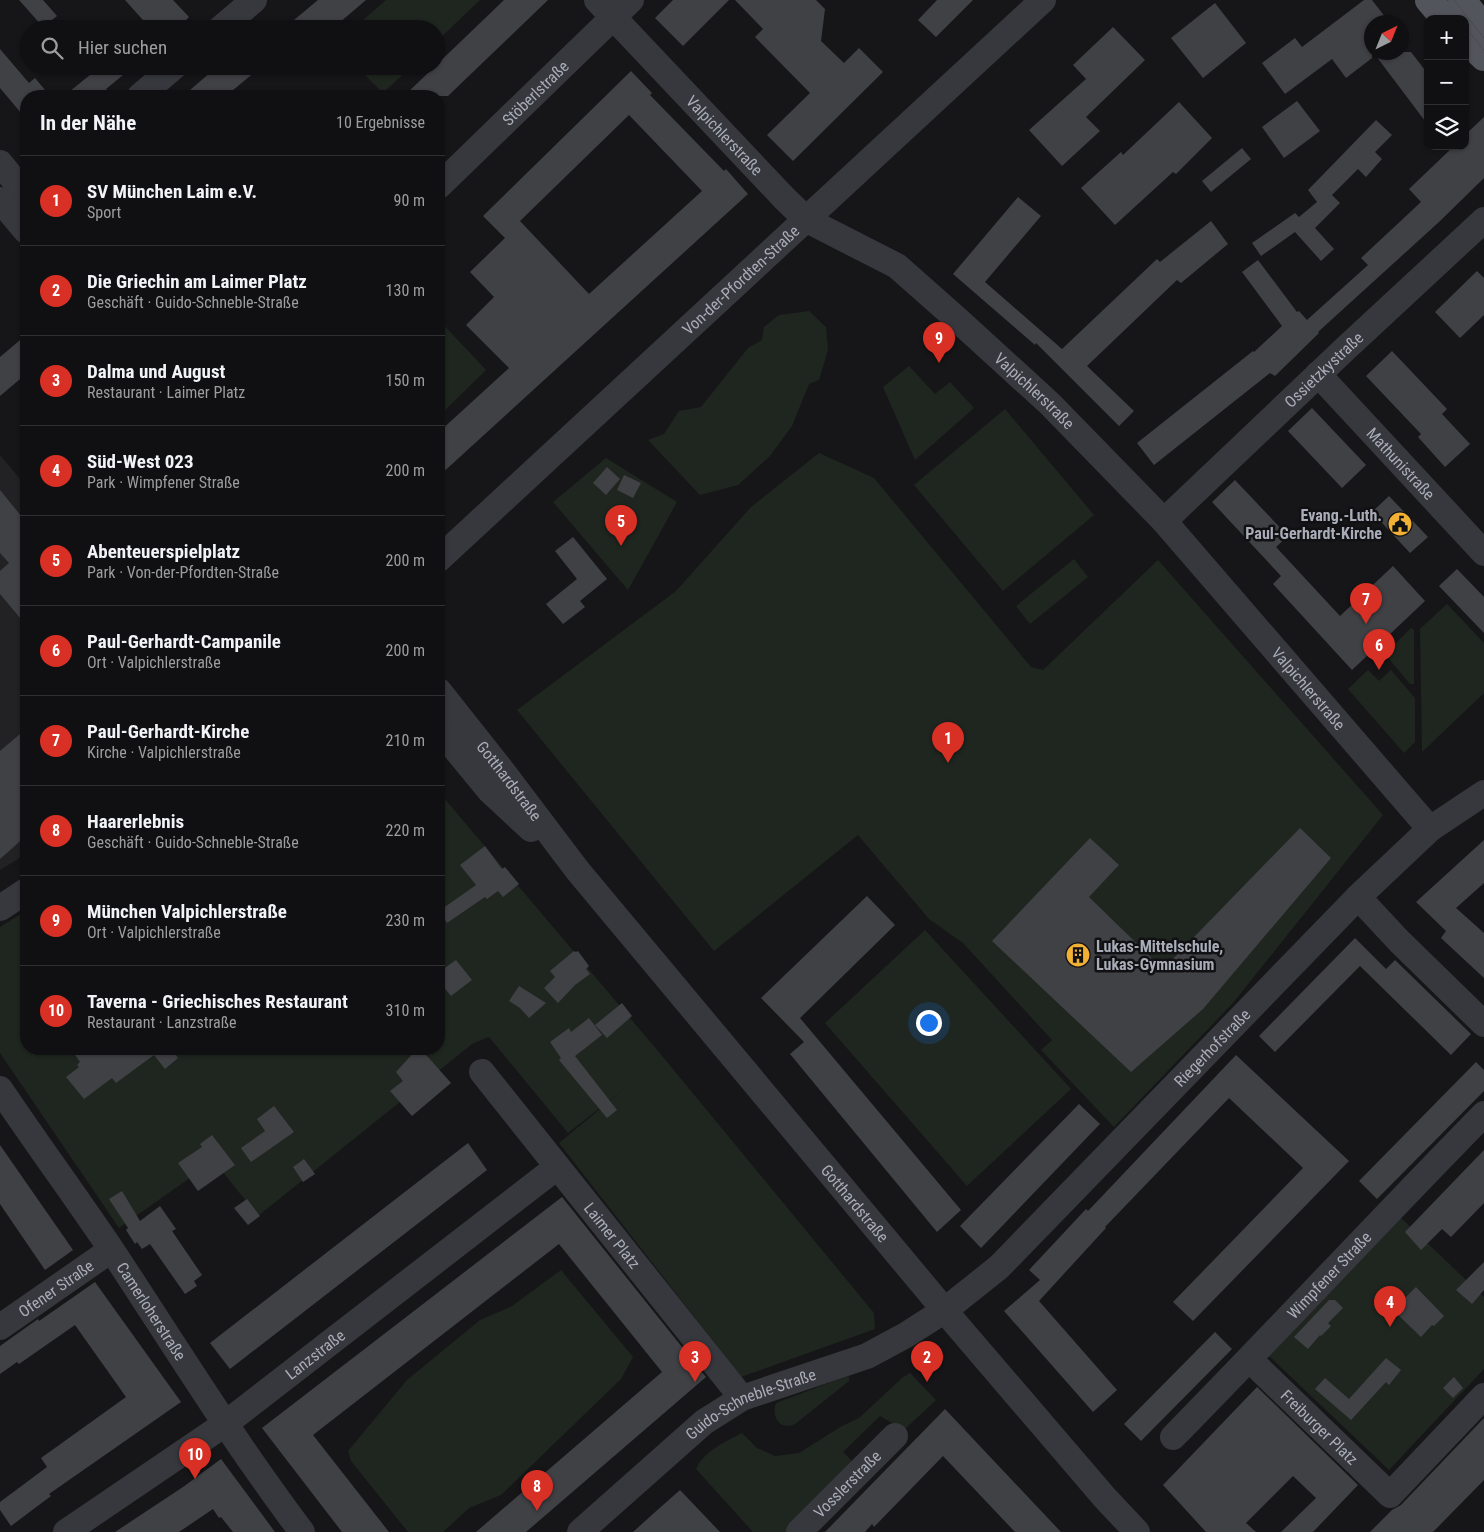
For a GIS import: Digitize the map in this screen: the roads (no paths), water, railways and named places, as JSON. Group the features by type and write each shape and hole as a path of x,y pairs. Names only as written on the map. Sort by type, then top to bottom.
{"main road":[{"path":"1429,0 1442,15"},
{"path":"1462,0 1484,29"},
{"path":"1469,43 1484,57"}],"street":[{"path":"231,20 254,0"},
{"name":"Von-der-Pfordten-Straße","path":"445,553 1043,0"},
{"name":"Valpichlerstraße","path":"613,6 785,199 807,220 897,266 1050,404 1164,521 1430,829"},
{"name":"Stöberlstraße","path":"445,180 613,6"},
{"path":"147,90 164,75"},
{"path":"0,163 17,198"},
{"name":"Ossietzkystraße","path":"1164,521 1318,374 1484,220"},
{"name":"Mathunistraße","path":"1318,374 1484,553"},
{"name":"Gotthardstraße","path":"445,699 578,871 945,1310 1105,1498 1137,1532"},
{"name":"Gotthardstraße","path":"445,736 490,791 578,871"},
{"name":"Riegerhofstraße","path":"945,1310 1000,1267 1358,897 1430,829 1484,793"},
{"path":"0,908 20,895"},
{"path":"1358,897 1484,1024"},
{"name":"Laimer Platz","path":"482,1072 742,1398"},
{"name":"Camerloherstraße","path":"1,1094 111,1250 225,1424 302,1532"},
{"name":"Wimpfener Straße","path":"1173,1437 1250,1359 1386,1213 1484,1114"},
{"name":"Lanzstraße","path":"66,1532 225,1424 557,1166"},
{"name":"Ofener Straße","path":"0,1326 111,1250"},
{"name":"Guido-Schneble-Straße","path":"580,1532 704,1422 742,1398 867,1356 906,1335 945,1310"},
{"name":"Freiburger Platz","path":"1250,1359 1390,1495 1484,1396"},
{"name":"Vosslerstraße","path":"799,1532 895,1436"}],"tram line":[{"path":"1454,0 1484,38"},
{"path":"1471,34 1484,50"}],"place":[{"name":"München Valpichlerstraße","path":"939,363"},
{"name":"Evang.-Luth. Paul-Gerhardt-Kirche","path":"1400,524"},
{"name":"Abenteuerspielplatz","path":"621,546"},
{"name":"Paul-Gerhardt-Kirche","path":"1366,624"},
{"name":"Paul-Gerhardt-Campanile","path":"1379,670"},
{"name":"SV München Laim e.V.","path":"948,763"},
{"name":"Lukas-Mittelschule, Lukas-Gymnasium","path":"1078,955"},
{"name":"Süd-West 023","path":"1390,1327"},
{"name":"Dalma und August","path":"695,1382"},
{"name":"Die Griechin am Laimer Platz","path":"927,1382"},
{"name":"Taverna - Griechisches Restaurant","path":"195,1479"},
{"name":"Haarerlebnis","path":"537,1511"}]}
